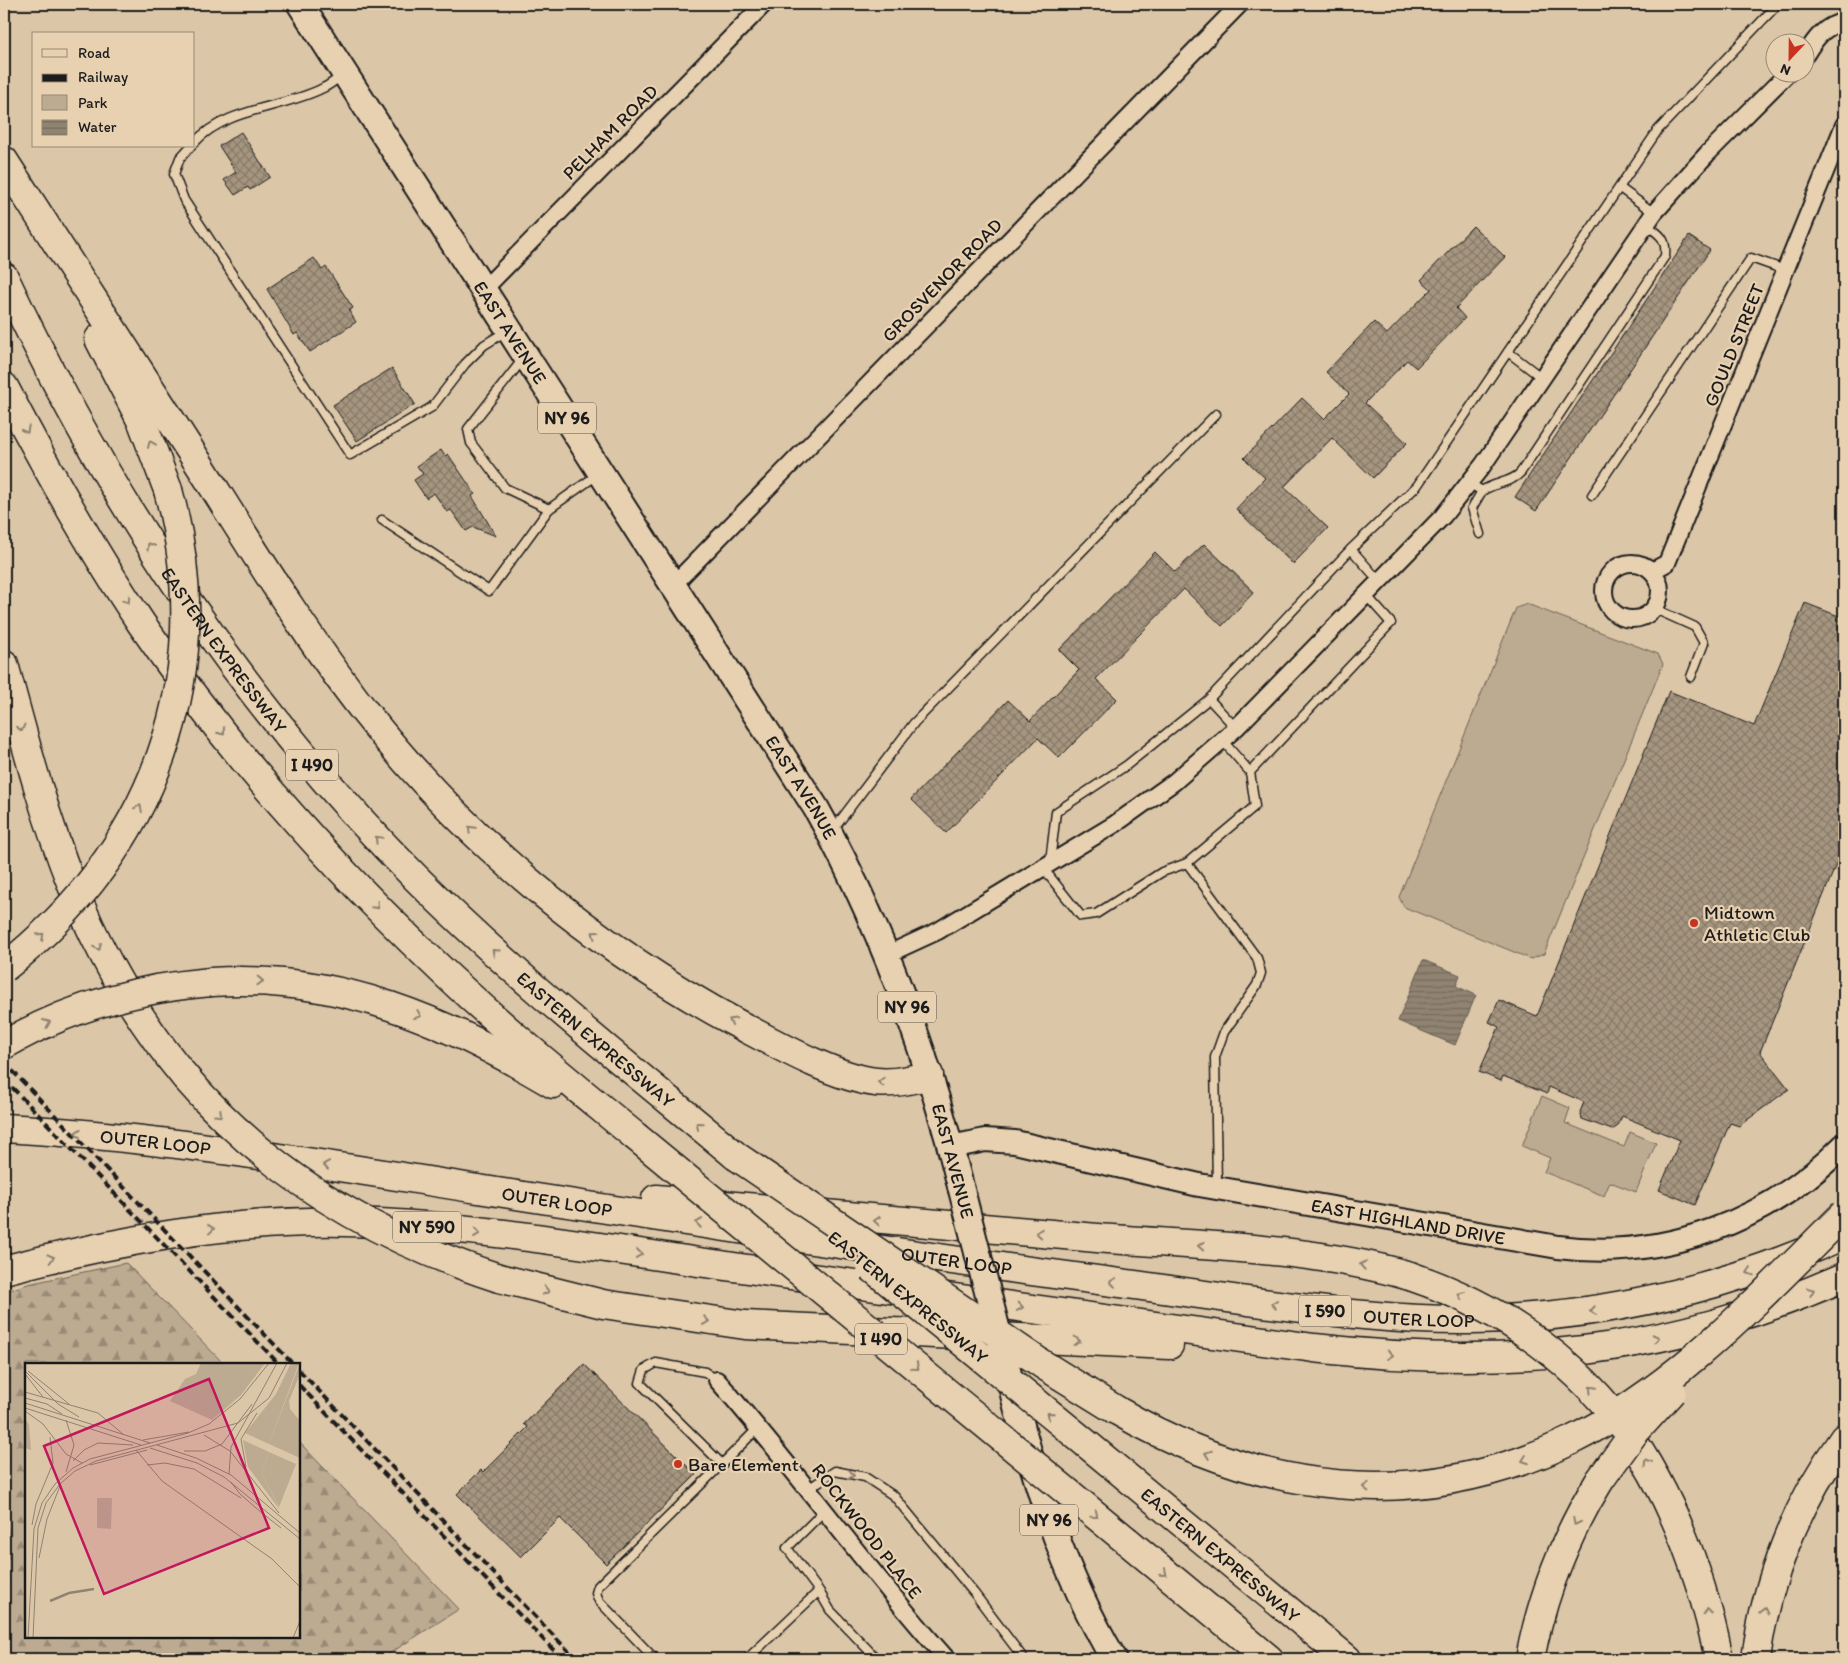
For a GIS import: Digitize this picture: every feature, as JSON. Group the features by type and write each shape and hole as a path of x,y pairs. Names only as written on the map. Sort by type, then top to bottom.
{"highway":[{"path":"4,161 135,408 168,490 180,542 185,624 178,689 163,749 136,814 104,866 62,916 4,968"},
{"path":"4,161 315,643 392,745 473,831 539,890 586,927 659,978 730,1020 794,1052 854,1077 887,1083 929,1075"},
{"name":"EASTERN EXPRESSWAY","path":"4,277 70,410 135,523 198,618 283,730 362,822 442,903 544,996 1347,1659"},
{"name":"I 490","path":"4,387 62,496 122,594 201,705 266,787 336,864 433,962 517,1037 635,1136 1269,1659"},
{"path":"4,664 41,802 59,856 87,924 128,1000 186,1078 217,1112 246,1139 292,1176 334,1204 406,1243 440,1258 499,1278 562,1296 725,1323 783,1329 1351,1352"},
{"path":"4,1045 41,1026 101,1002 157,989 211,982 267,982 306,986 361,997 409,1011 455,1031 516,1063 635,1136"},
{"name":"OUTER LOOP","path":"4,1128 134,1139 374,1172 799,1239 1334,1312 1403,1319 1472,1320 1576,1313 1680,1294 1746,1274 1844,1235"},
{"path":"736,1156 1042,1364 1116,1410 1164,1435 1238,1466 1288,1478 1346,1486 1404,1486 1468,1477 1527,1460 1602,1425 1644,1398 1691,1362 1730,1327 1844,1214"},
{"path":"374,1172 860,1219 1273,1251 1344,1261 1410,1276 1479,1304 1502,1316 1543,1345 1589,1386 1623,1426 1654,1473 1678,1522 1699,1582 1719,1659"},
{"name":"OUTER LOOP","path":"4,1270 80,1251 174,1234 277,1223 346,1222 417,1226 504,1236 1351,1352 1429,1357 1488,1358 1591,1350 1661,1337 1727,1321 1844,1277"},
{"path":"1530,1659 1542,1609 1560,1556 1600,1480 1634,1433 1730,1327"},
{"path":"1756,1659 1766,1605 1784,1549 1814,1485 1844,1438"},
{"path":"1231,1628 1262,1659"}],"main road":[{"name":"EAST AVENUE","path":"300,4 485,288 673,586 780,748 830,834 864,901 888,954 951,1147 1033,1471 1056,1541 1086,1608 1114,1659"}],"street":[{"name":"PELHAM ROAD","path":"485,288 764,4"},
{"name":"GROSVENOR ROAD","path":"673,586 1240,4"},
{"path":"1816,41 1824,30 1844,22"},
{"path":"888,954 938,931 1145,804 1236,728 1443,516 1475,487 1542,378 1650,219 1706,154 1779,82"},
{"name":"GOULD STREET","path":"1652,571 1668,563 1844,125"},
{"path":"1636,563 1652,571 1660,586 1660,594 1655,609 1640,619 1622,618 1608,606 1604,589 1611,572 1618,566 1636,563"},
{"name":"EAST HIGHLAND DRIVE","path":"951,1147 985,1140 1015,1142 1107,1165 1217,1188 1558,1247 1591,1250 1626,1249 1687,1239 1747,1216 1802,1183 1844,1145"},
{"name":"ROCKWOOD PLACE","path":"717,1380 759,1427 900,1607 947,1659"}],"lane":[{"path":"1222,740 1250,772 1255,806 1187,863 1162,872 1096,914 1082,916 1046,866 1056,812 1127,765 1208,699 1351,549 1417,486 1658,130 1778,4"},
{"path":"195,142 200,136 228,119 323,88 346,73"},
{"path":"189,148 180,158 174,174 184,200 350,455 432,407 465,364 484,345 510,329"},
{"path":"1480,534 1472,508 1475,487 1511,480 1521,472 1665,256 1666,247 1662,236 1650,219 1620,188"},
{"path":"1592,495 1750,258 1785,270"},
{"path":"1508,352 1542,378"},
{"path":"527,355 468,429 471,443 505,488 549,509"},
{"path":"830,834 914,723 1216,414"},
{"path":"382,520 489,591 549,509 601,472"},
{"path":"1351,549 1379,581"},
{"path":"1250,772 1391,623 1366,595"},
{"path":"1655,609 1695,627 1704,643 1690,677"},
{"path":"1208,699 1236,728"},
{"path":"1187,863 1257,958 1261,973 1257,985 1224,1032 1215,1057 1217,1188"},
{"path":"717,1380 705,1372 656,1363 644,1370 640,1383 722,1464"},
{"path":"655,1659 599,1601 596,1593 598,1586 759,1427"},
{"path":"808,1490 835,1471 865,1477 894,1496 974,1593 1024,1659"},
{"path":"824,1511 787,1548 819,1591 830,1610 877,1659"},
{"path":"747,1659 819,1591"}],"green space":[{"path":"1527,604 1658,654 1663,664 1544,954 1531,959 1404,907 1399,897 1516,608"},
{"path":"1542,1096 1570,1108 1565,1123 1624,1147 1630,1132 1656,1143 1636,1192 1610,1182 1604,1196 1544,1172 1550,1158 1522,1146"},
{"path":"126,1263 223,1363 25,1363 25,1638 300,1638 300,1443 459,1609 381,1659 4,1659 4,1292 28,1284"}],"water":[{"path":"1423,960 1460,975 1456,986 1476,995 1455,1045 1398,1021"}],"building":[{"path":"241,132 270,177 250,190 248,187 235,195 224,180 236,172 219,146"},
{"path":"1473,226 1505,257 1456,308 1465,318 1416,368 1407,360 1365,403 1407,443 1373,478 1332,438 1284,487 1328,528 1293,564 1236,509 1265,478 1244,458 1302,398 1324,419 1349,394 1326,372 1374,322 1387,334 1431,289 1421,280"},
{"path":"1689,236 1710,250 1536,511 1515,497"},
{"path":"314,258 322,270 326,267 353,308 349,311 356,322 310,352 297,333 294,335 267,289"},
{"path":"392,368 415,404 357,441 333,405"},
{"path":"441,450 445,456 448,454 475,494 472,496 496,536 473,527 466,531 451,510 447,512 434,493 426,498 414,480 423,474 417,466"},
{"path":"1204,544 1254,592 1222,626 1184,589 1096,679 1117,699 1059,758 1038,738 946,833 911,799 1008,700 1030,721 1079,670 1059,650 1155,552 1175,572"},
{"name":"Midtown Athletic Club","path":"1805,603 1844,618 1844,845 1760,1052 1789,1089 1739,1126 1730,1123 1695,1205 1659,1190 1680,1140 1622,1116 1618,1126 1612,1130 1582,1119 1580,1112 1584,1102 1549,1087 1547,1094 1503,1076 1501,1081 1479,1072 1499,1027 1489,1022 1499,1000 1537,1016 1669,691 1754,726"},
{"path":"584,1364 696,1475 606,1564 560,1518 521,1557 457,1494 481,1470 483,1472 528,1427 524,1424"}],"railway":[{"path":"4,1062 292,1363"},
{"path":"4,1079 278,1363"},
{"path":"300,1371 576,1659"},
{"path":"300,1386 562,1659"}],"place":[{"name":"Midtown Athletic Club","path":"1694,923"},
{"name":"Bare Element","path":"678,1464"}]}
